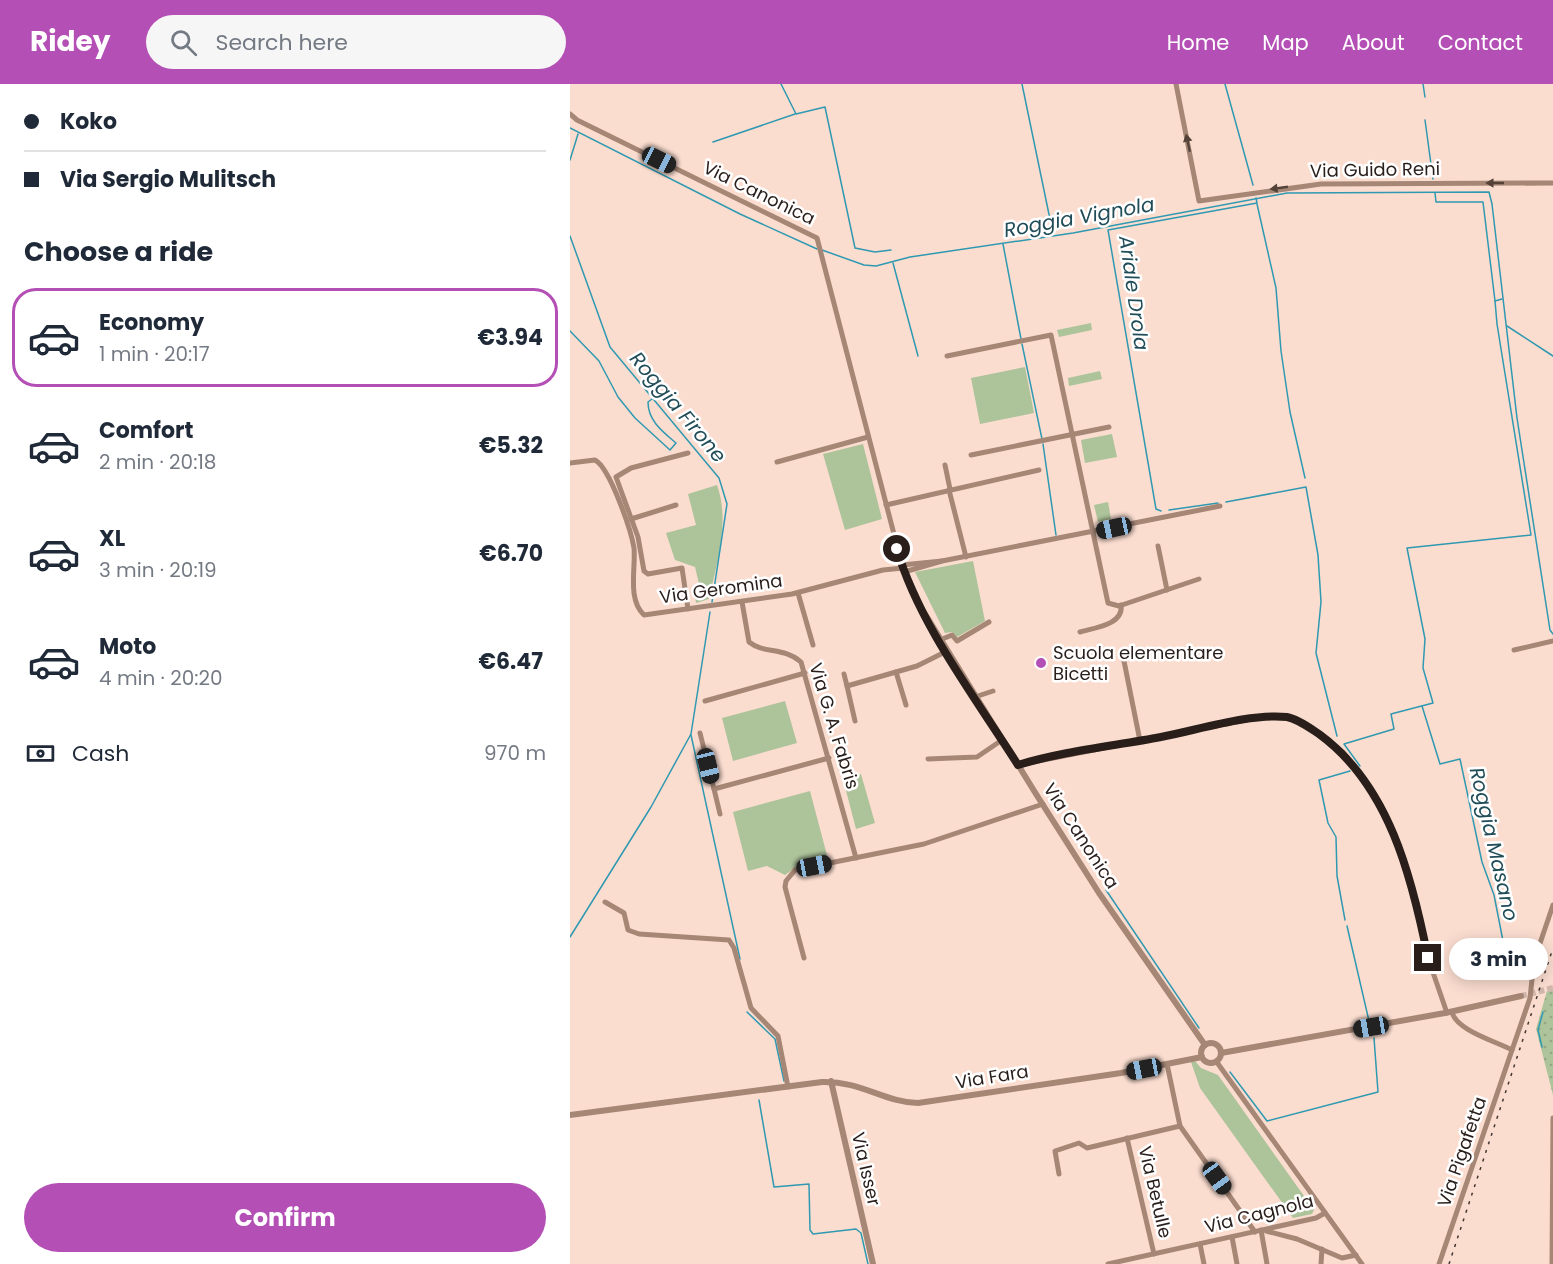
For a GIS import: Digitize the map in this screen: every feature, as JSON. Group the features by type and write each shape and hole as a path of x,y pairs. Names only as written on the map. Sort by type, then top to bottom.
{"street":[{"name":"Via Guido Reni","path":"1176,84 1199,201 1321,184 1553,183"},
{"name":"Via Canonica","path":"570,114 577,120 817,238 902,566 940,640 1002,740 1100,893 1205,1045"},
{"path":"948,356 1051,335 1106,600 1111,606 1121,605 1199,579"},
{"path":"972,455 1109,427"},
{"path":"777,462 868,437"},
{"path":"688,453 631,468 618,475 616,480 631,519 646,573 682,568 688,609"},
{"name":"Via Geromina","path":"570,463 595,460 605,469 633,544 634,583 641,612 647,615 798,593 902,566 966,557 1220,506"},
{"path":"945,465 966,557"},
{"path":"886,505 1039,470"},
{"path":"631,519 676,505"},
{"path":"1158,546 1167,590"},
{"path":"798,593 813,645"},
{"name":"Via G. A. Fabris","path":"742,602 749,642 758,647 791,655 801,662 856,858"},
{"path":"1080,632 1117,620 1122,612 1121,605"},
{"path":"940,640 952,635 957,641 989,622"},
{"path":"1514,650 1553,640"},
{"path":"847,686 917,666 947,651"},
{"path":"1124,661 1140,741"},
{"path":"896,672 906,705"},
{"path":"705,701 805,673"},
{"path":"844,674 855,721"},
{"path":"975,697 993,691"},
{"path":"1018,765 1256,718 1289,717 1311,729 1343,753 1388,819 1417,903 1430,966 1449,1012 1465,1028 1512,1050"},
{"path":"700,734 720,814"},
{"path":"928,759 977,757 1002,740"},
{"path":"714,789 829,758"},
{"path":"804,958 786,892 786,880 795,870 924,844 1043,804"},
{"path":"605,902 624,913 628,930 639,934 729,940 734,948 751,1008 778,1036 789,1087"},
{"name":"Via Pigafetta","path":"1439,1264 1530,999 1534,961 1553,905"},
{"path":"1221,1053 1217,1045 1205,1045 1201,1052 1202,1057 1210,1062 1216,1060 1221,1053 1449,1012 1521,996"},
{"name":"Via Fara","path":"570,1115 831,1081 857,1084 901,1101 918,1103 1202,1057"},
{"path":"1216,1060 1362,1264"},
{"path":"1167,1064 1180,1126 1258,1231 1267,1264"},
{"name":"Via Isser","path":"831,1081 873,1264"},
{"path":"1552,1264 1553,1118"},
{"path":"1059,1173 1056,1149 1079,1143 1087,1148 1180,1126"},
{"name":"Via Betulle","path":"1127,1138 1154,1254"},
{"name":"Via Cagnola","path":"1108,1264 1318,1218 1325,1213"},
{"path":"1289,1236 1288,1227 1295,1223"},
{"path":"1258,1231 1289,1236 1348,1259 1356,1255"},
{"path":"1232,1237 1237,1264"},
{"name":"Via Cagnola","path":"1200,1244 1204,1264"},
{"path":"1321,1264 1323,1250"}],"green space":[{"path":"1091,323 1092,330 1059,337 1057,330"},
{"path":"1025,367 1034,413 980,424 971,378"},
{"path":"1100,371 1102,379 1069,386 1068,378"},
{"path":"1112,434 1117,457 1085,463 1081,440"},
{"path":"863,444 882,519 845,530 823,454"},
{"path":"717,485 722,513 721,542 709,599 696,603 695,596 701,592 695,567 675,560 666,533 696,525 688,494"},
{"path":"1108,502 1111,519 1098,522 1094,505"},
{"path":"973,561 985,621 957,637 952,632 945,633 915,572"},
{"path":"785,701 797,743 733,761 722,718"},
{"path":"861,774 875,823 856,829 843,779"},
{"path":"810,791 828,859 799,865 785,875 767,866 748,871 733,812"},
{"path":"1547,991 1553,991 1553,1095 1536,1029"},
{"path":"1195,1061 1201,1068 1218,1075 1314,1210 1312,1214 1293,1218 1200,1088 1191,1062"}],"waterway":[{"path":"781,84 796,114 825,107 855,248 875,252 891,250"},
{"path":"1022,84 1051,224"},
{"name":"Ariale Drola","path":"1225,84 1253,185"},
{"path":"1423,84 1425,97"},
{"path":"713,142 795,114"},
{"path":"1425,120 1433,179"},
{"name":"Roggia Vignola","path":"570,128 740,214 817,249"},
{"name":"Roggia Firone","path":"570,160 578,134"},
{"name":"Roggia Vignola","path":"822,250 864,265 876,266 910,257 1073,233 1287,193 1489,192 1517,418 1550,630 1553,634"},
{"path":"1435,193 1436,202 1483,202 1495,301"},
{"name":"Ariale Drola","path":"1161,511 1156,509 1108,230 1257,203 1256,198"},
{"path":"1257,204 1276,288 1281,351 1290,412 1305,478"},
{"name":"Roggia Firone","path":"570,236 610,347 719,478 727,504 712,602"},
{"path":"1003,244 1021,339"},
{"path":"893,263 918,356"},
{"name":"Roggia Masano","path":"1360,766 1344,744 1394,729 1391,714 1433,703 1423,668 1425,639 1407,548 1531,535 1497,324 1495,301 1502,299"},
{"path":"1507,326 1553,356"},
{"name":"Ariale Drola","path":"570,331 599,361 618,397 635,418 670,450 676,443 653,420 648,402 652,399"},
{"path":"1022,344 1042,439"},
{"path":"1043,444 1056,535"},
{"name":"Ariale Drola","path":"1226,502 1306,487 1318,555 1321,602 1316,653 1337,736"},
{"name":"Ariale Drola","path":"1169,510 1218,503"},
{"name":"Roggia Firone","path":"570,937 651,807 691,734 710,612"},
{"name":"Roggia Masano","path":"1422,706 1440,764 1460,759 1482,862 1494,895 1503,941 1509,959 1520,979"},
{"path":"691,735 740,959"},
{"name":"Roggia Masano","path":"1345,920 1337,876 1336,837 1328,823 1319,780 1350,771"},
{"path":"1106,890 1199,1028"},
{"name":"Roggia Masano","path":"1347,926 1369,1021"},
{"path":"747,1012 775,1039 784,1081"},
{"name":"Roggia Masano","path":"1542,1047 1538,1030 1543,1012"},
{"name":"Roggia Masano","path":"1230,1072 1267,1121 1378,1092 1374,1038"},
{"path":"759,1100 774,1187 809,1184 810,1230 813,1234 856,1229 861,1233 868,1264"}],"tunnel":[{"path":"1521,996 1553,988"}],"railway":[{"path":"1449,1264 1553,948"}],"place":[{"name":"Scuola elementare Bicetti","path":"1041,663"}],"route":[{"path":"897,549 906,578 922,609 1018,765 1256,718 1289,717 1330,742 1343,753 1388,819 1417,903 1428,958"}]}
